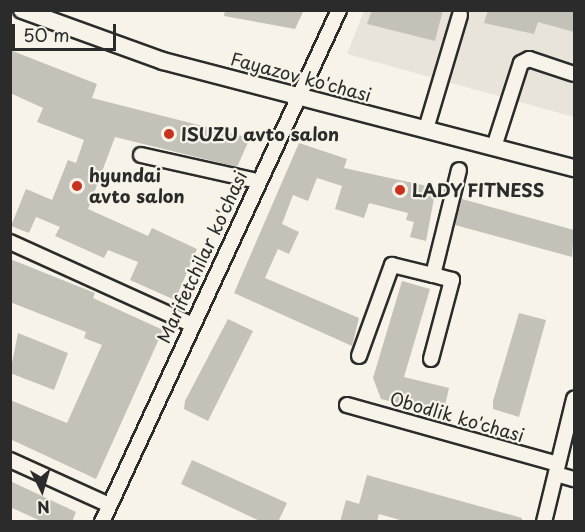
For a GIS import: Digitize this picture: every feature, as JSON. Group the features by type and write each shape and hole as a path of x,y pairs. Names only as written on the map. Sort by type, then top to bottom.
{"main road":[{"name":"Fayazov ko'chasi","path":"22,10 163,61 574,168"}],"street":[{"name":"Marifetchilar ko'chasi","path":"102,522 257,181 339,10"},
{"path":"426,129 460,15"},
{"path":"494,147 521,63 529,59 574,74"},
{"path":"141,155 257,181"},
{"path":"433,275 459,171"},
{"path":"10,242 191,324"},
{"path":"359,356 392,265 452,280 431,359"},
{"path":"544,522 574,399"},
{"name":"Obodlik ko'chasi","path":"347,405 557,469 574,479"},
{"path":"10,460 109,505"}],"shaded area":[{"path":"364,11 574,11 574,117 347,54"}],"building":[{"path":"225,10 304,10 295,29 224,16"},
{"path":"372,10 443,10 435,41 367,24"},
{"path":"488,10 574,10 574,32 538,22 534,34 484,23"},
{"path":"10,50 97,84 92,98 250,138 237,167 115,137 88,209 148,236 152,228 197,249 175,300 130,280 138,262 108,250 104,258 55,236 60,227 36,217 29,233 11,226 26,189 52,200 68,160 76,163 84,140 37,122 43,108 10,93"},
{"path":"299,143 347,159 344,168 436,188 426,241 410,237 414,222 406,220 408,213 369,203 364,218 335,209 342,186 317,178 308,201 293,195 282,224 299,232 289,254 278,249 265,278 359,318 352,346 234,293"},
{"path":"462,199 574,230 572,257 455,225"},
{"path":"10,259 95,293 93,298 163,330 96,479 10,439 10,400 67,423 102,345 84,338 86,332 10,302"},
{"path":"402,281 430,289 404,377 449,388 443,414 381,399 373,378"},
{"path":"519,313 546,320 519,417 493,409 493,401"},
{"path":"228,319 253,331 208,421 184,409 185,401"},
{"path":"18,333 68,353 54,390 10,373"},
{"path":"192,460 287,503 278,522 262,522 181,484"},
{"path":"367,475 522,518 522,522 407,522 379,514 377,522 340,522 346,500 359,504"},
{"path":"10,481 76,512 72,522 43,522 10,507"}],"place":[{"name":"ISUZU avto salon","path":"169,134"},
{"name":"hyundai avto salon","path":"77,186"},
{"name":"LADY FITNESS","path":"400,190"}]}
